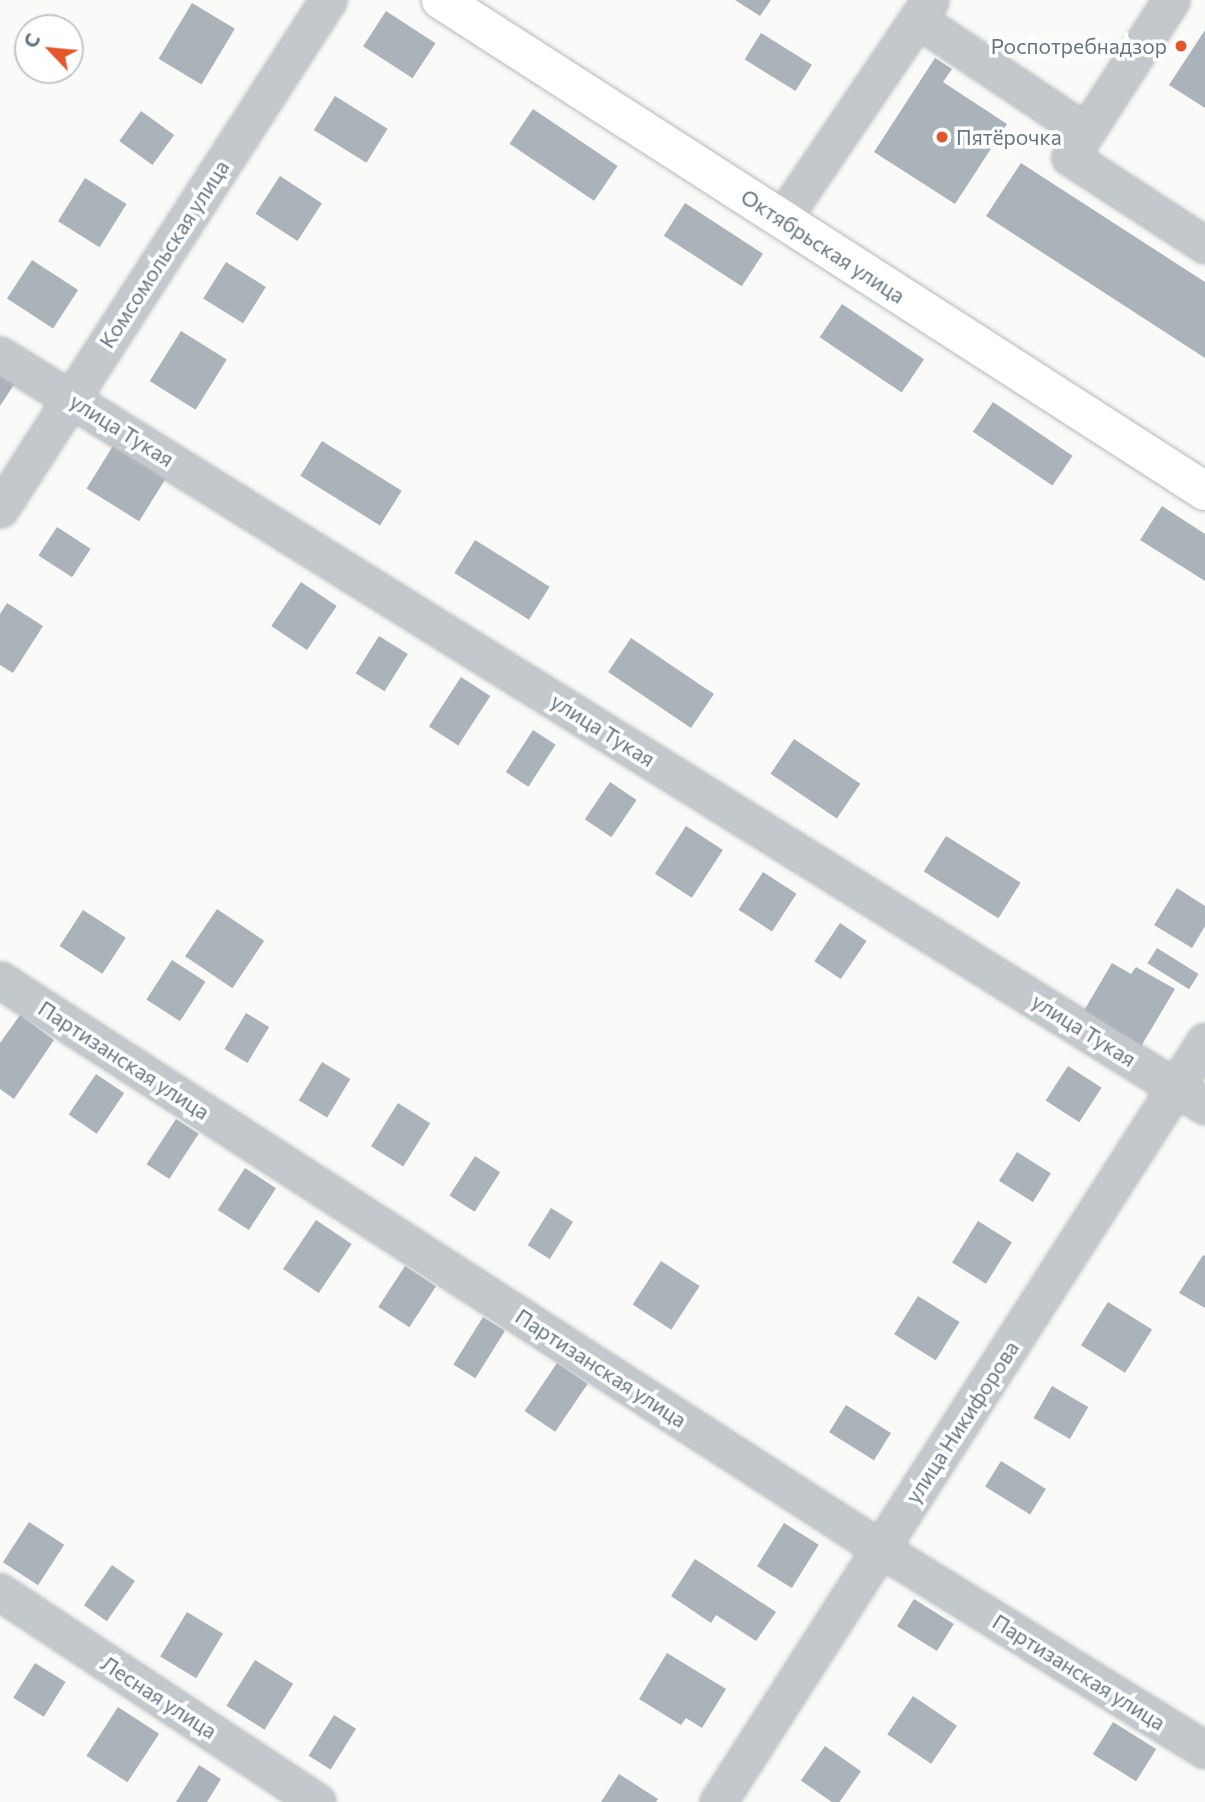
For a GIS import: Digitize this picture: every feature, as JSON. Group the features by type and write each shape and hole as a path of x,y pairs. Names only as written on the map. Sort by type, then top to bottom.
{"main road":[{"name":"Октябрьская улица","path":"441,0 1205,491"}],"street":[{"name":"Комсомольская улица","path":"0,509 327,0"},
{"path":"1171,0 1070,157 1205,245"},
{"path":"782,219 923,9 1086,132"},
{"name":"улица Тукая","path":"0,355 1205,1106"},
{"name":"Партизанская улица","path":"0,980 881,1549 1205,1750"},
{"name":"улица Никифорова","path":"718,1802 1205,1041"},
{"name":"Лесная улица","path":"0,1592 317,1802"}],"building":[{"path":"735,0 771,0 760,16"},
{"path":"192,3 235,29 201,84 159,59"},
{"path":"386,11 435,43 413,78 363,46"},
{"path":"1205,30 1205,108 1169,85"},
{"path":"761,33 812,65 795,91 745,59"},
{"path":"935,58 952,69 943,82 1007,124 955,204 874,152"},
{"path":"335,96 388,129 366,163 314,130"},
{"path":"533,109 618,166 594,201 510,144"},
{"path":"141,111 174,135 152,165 119,141"},
{"path":"1021,163 1205,282 1205,358 986,216"},
{"path":"280,176 322,203 297,241 255,214"},
{"path":"85,178 127,204 100,247 58,221"},
{"path":"685,203 763,254 742,286 664,236"},
{"path":"32,260 78,290 53,329 7,299"},
{"path":"226,262 266,287 243,323 203,298"},
{"path":"842,304 924,359 902,393 820,337"},
{"path":"181,331 227,360 196,410 150,381"},
{"path":"0,373 15,383 0,406"},
{"path":"993,402 1073,456 1052,486 973,432"},
{"path":"322,441 402,491 380,526 300,476"},
{"path":"113,446 166,479 139,521 87,488"},
{"path":"1162,506 1205,534 1205,581 1140,540"},
{"path":"57,527 91,549 72,577 38,556"},
{"path":"475,540 550,587 529,620 454,573"},
{"path":"301,582 337,606 307,650 271,626"},
{"path":"7,603 43,626 13,673 0,665 0,614"},
{"path":"379,636 408,654 385,691 356,673"},
{"path":"631,638 714,694 691,728 608,672"},
{"path":"461,677 490,696 458,746 429,726"},
{"path":"533,730 556,745 528,787 506,772"},
{"path":"794,739 860,784 837,819 771,774"},
{"path":"610,782 637,800 611,837 585,819"},
{"path":"686,826 723,850 692,898 655,874"},
{"path":"946,836 1021,883 998,918 924,872"},
{"path":"763,872 797,894 772,932 738,910"},
{"path":"1177,888 1205,906 1205,926 1192,948 1154,925"},
{"path":"217,909 264,941 232,988 185,956"},
{"path":"83,910 126,938 102,974 60,946"},
{"path":"840,923 867,941 841,979 814,961"},
{"path":"1157,948 1199,974 1189,989 1147,963"},
{"path":"172,960 206,982 180,1021 146,999"},
{"path":"1112,963 1131,974 1136,967 1175,989 1140,1048 1082,1014"},
{"path":"246,1013 269,1027 248,1063 224,1049"},
{"path":"20,1015 54,1040 14,1099 0,1089 0,1043"},
{"path":"322,1062 350,1079 327,1118 299,1101"},
{"path":"1068,1066 1102,1088 1079,1122 1046,1100"},
{"path":"96,1074 124,1093 97,1134 69,1115"},
{"path":"398,1103 430,1123 403,1166 371,1146"},
{"path":"176,1119 199,1134 169,1179 147,1164"},
{"path":"1017,1152 1051,1173 1033,1202 999,1181"},
{"path":"475,1156 500,1172 475,1212 449,1195"},
{"path":"245,1168 276,1188 249,1230 218,1210"},
{"path":"551,1208 573,1222 550,1259 528,1245"},
{"path":"316,1220 352,1244 319,1293 283,1269"},
{"path":"978,1221 1012,1242 986,1284 952,1263"},
{"path":"1203,1255 1205,1256 1205,1308 1179,1293"},
{"path":"661,1261 700,1286 671,1330 633,1305"},
{"path":"405,1266 436,1286 409,1327 378,1307"},
{"path":"918,1296 960,1322 936,1360 894,1334"},
{"path":"1108,1302 1152,1330 1125,1373 1081,1345"},
{"path":"483,1317 505,1331 475,1378 453,1364"},
{"path":"557,1363 588,1384 555,1432 525,1411"},
{"path":"1052,1386 1088,1407 1070,1439 1034,1418"},
{"path":"846,1405 891,1433 874,1460 829,1432"},
{"path":"1001,1461 1046,1489 1030,1515 985,1486"},
{"path":"29,1522 64,1545 38,1585 3,1562"},
{"path":"784,1523 819,1545 792,1588 757,1566"},
{"path":"695,1559 776,1612 756,1641 716,1615 711,1623 671,1596"},
{"path":"112,1565 135,1581 107,1621 84,1605"},
{"path":"914,1599 954,1624 937,1651 897,1626"},
{"path":"187,1612 223,1634 196,1678 160,1657"},
{"path":"667,1653 726,1689 702,1728 686,1718 681,1725 639,1699"},
{"path":"255,1660 293,1684 265,1730 226,1706"},
{"path":"35,1663 66,1682 44,1717 13,1698"},
{"path":"913,1696 957,1726 931,1764 887,1734"},
{"path":"118,1707 159,1734 128,1782 86,1756"},
{"path":"334,1715 356,1729 331,1769 309,1756"},
{"path":"1113,1722 1156,1749 1136,1781 1093,1754"},
{"path":"825,1746 861,1771 840,1802 832,1802 801,1780"},
{"path":"199,1765 221,1779 207,1802 176,1802"},
{"path":"619,1774 658,1799 656,1802 601,1802"}],"place":[{"name":"Роспотребнадзор","path":"1181,46"},
{"name":"Пятёрочка","path":"942,137"}]}
